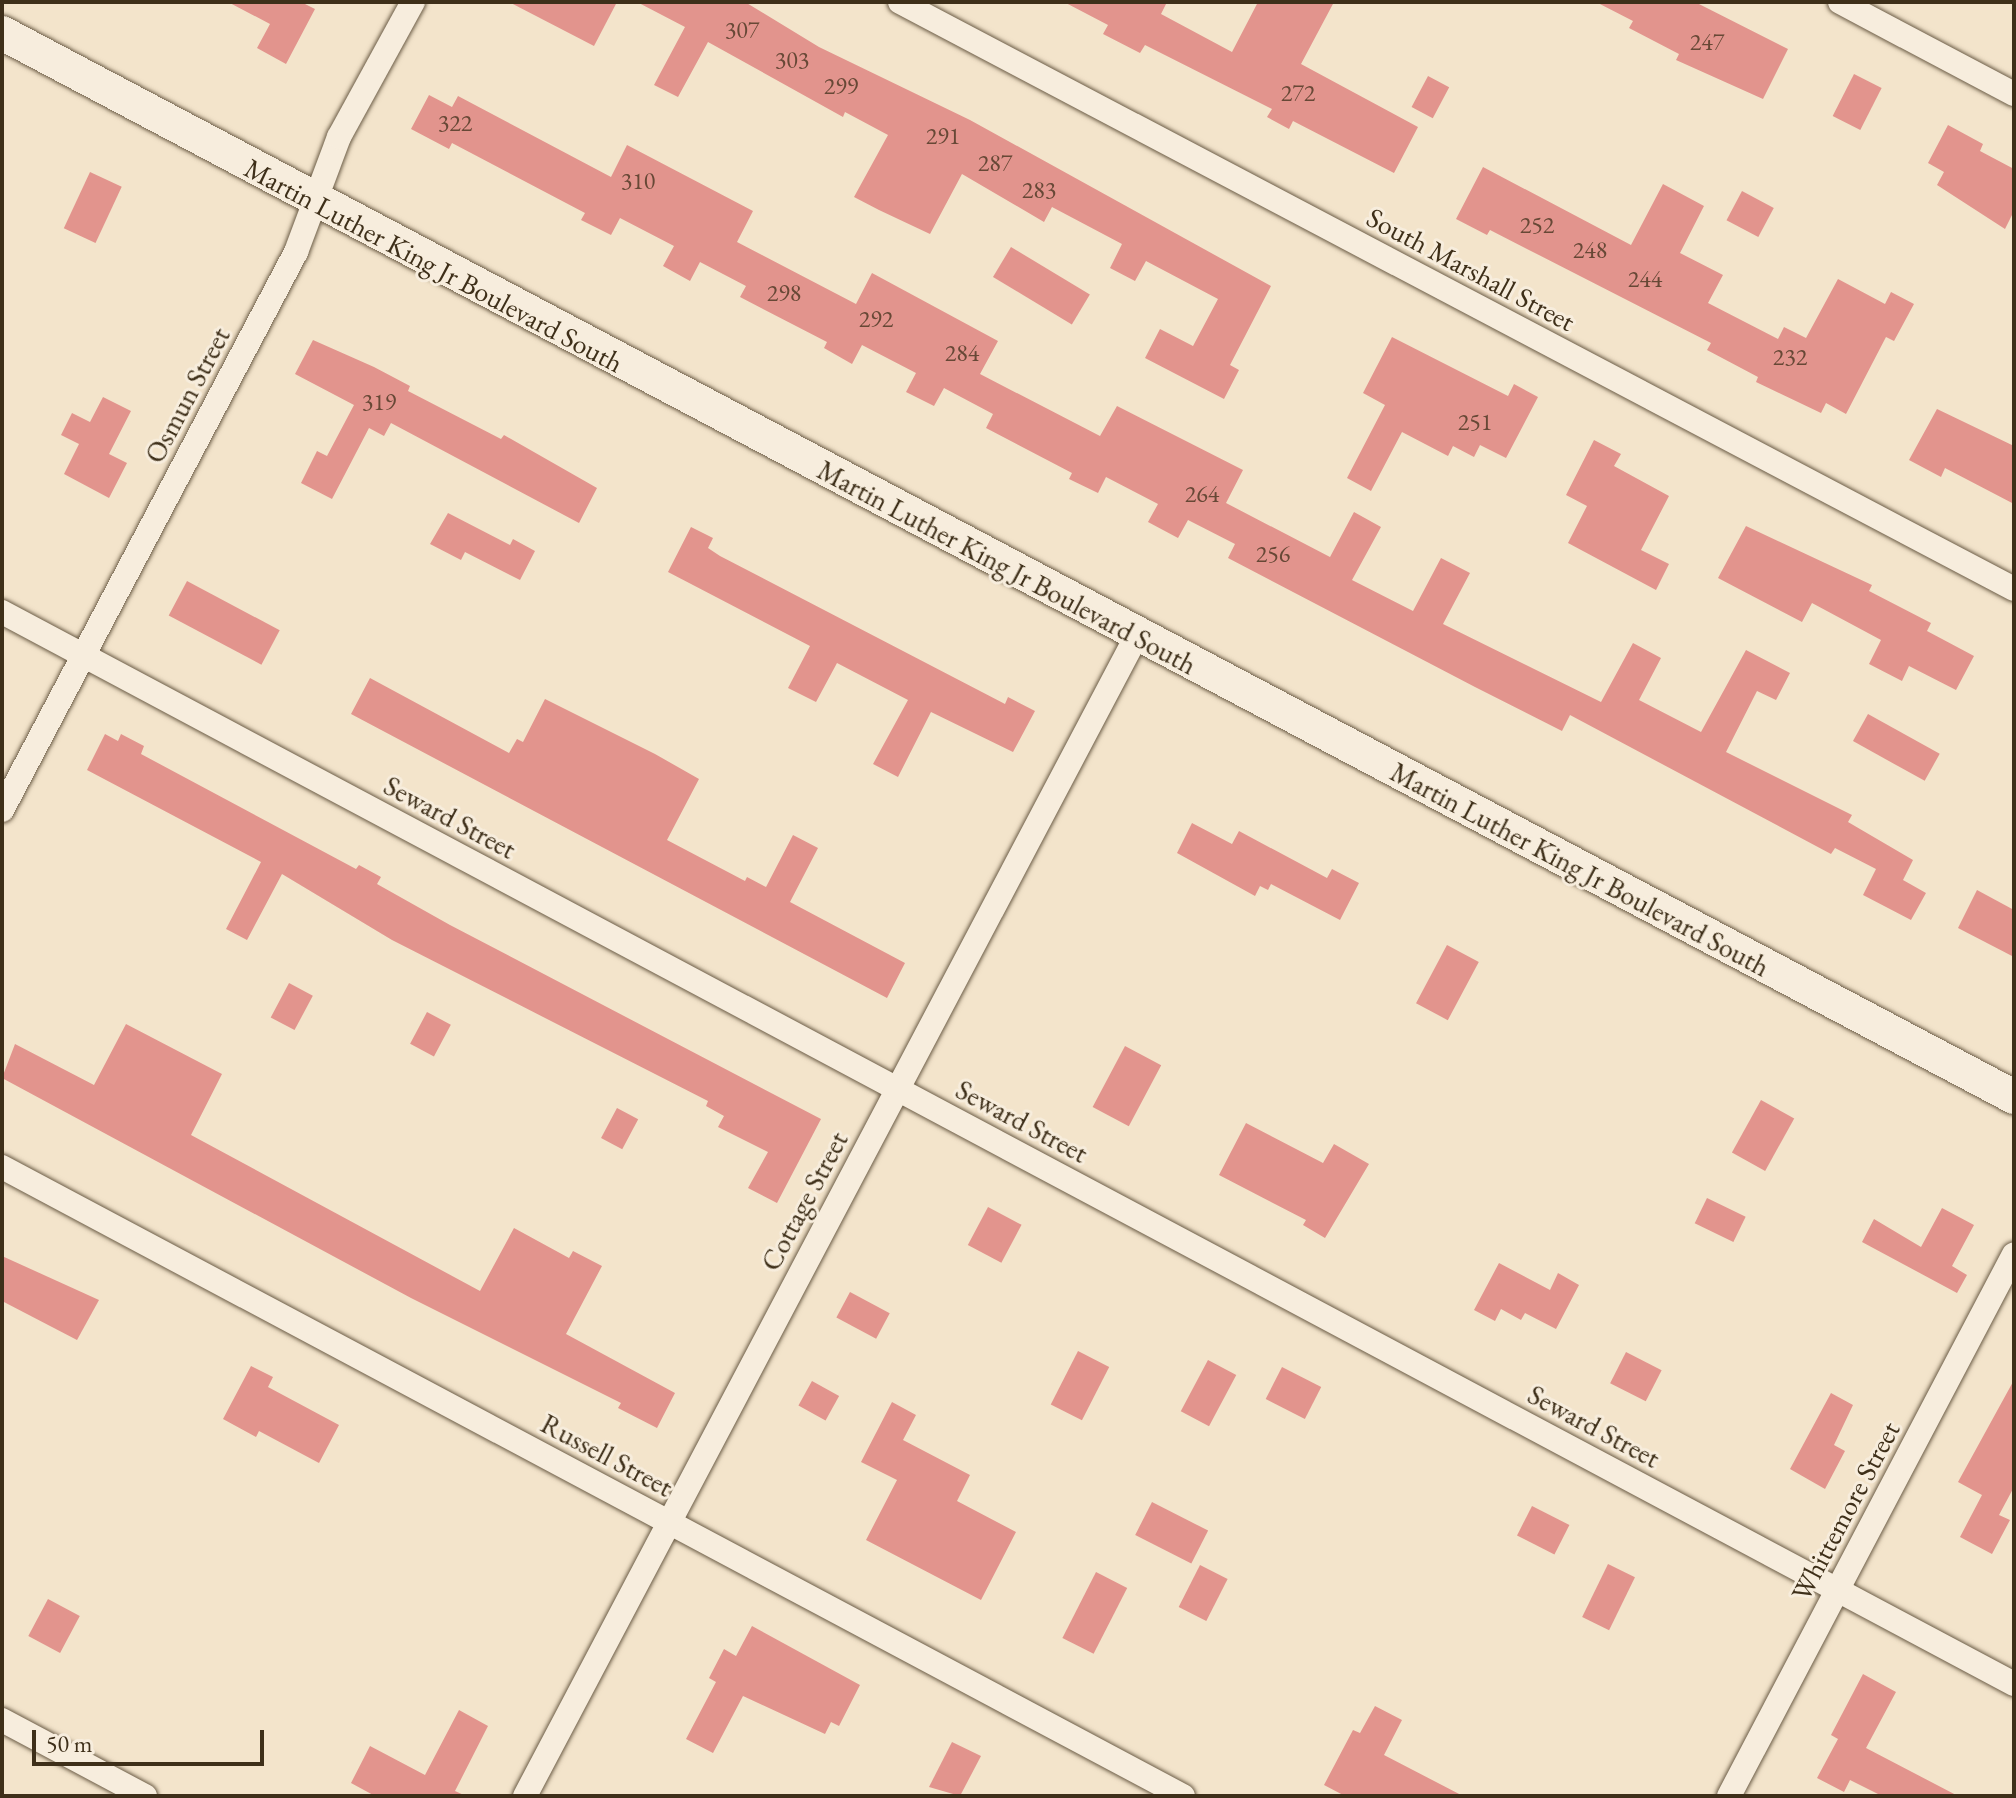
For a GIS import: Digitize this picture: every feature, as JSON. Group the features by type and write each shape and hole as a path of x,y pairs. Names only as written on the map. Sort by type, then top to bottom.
{"main road":[{"name":"Martin Luther King Jr Boulevard South","path":"2,33 315,202 2014,1097"}],"street":[{"name":"Osmun Street","path":"2,810 296,252 339,137 413,2"},
{"name":"South Marshall Street","path":"900,2 2014,589"},
{"path":"1840,2 2014,94"},
{"name":"Seward Street","path":"2,612 2014,1684"},
{"name":"Cottage Street","path":"525,1796 1137,635"},
{"name":"Russell Street","path":"2,1167 1183,1796"},
{"name":"Whittemore Street","path":"1729,1796 2014,1254"},
{"path":"2,1720 145,1796"}],"building":[{"path":"228,2 301,2 315,9 286,64 257,48 270,24"},
{"path":"509,2 617,2 594,46"},
{"path":"637,2 745,2 819,47 970,120 1271,286 1230,365 1239,370 1224,399 1145,358 1160,329 1193,346 1218,299 1146,261 1135,281 1110,268 1122,244 1052,207 1044,222 962,174 930,234 879,210 854,197 888,135 845,112 843,117 708,42 678,97 654,85 685,27"},
{"path":"1064,2 1167,2 1161,14 1232,52 1258,2 1334,2 1301,64 1418,127 1394,173 1293,121 1289,129 1267,117 1272,109 1145,45 1140,53 1103,34 1108,25"},
{"path":"1596,2 1695,2 1788,49 1763,99 1676,60 1679,54 1629,28 1633,21"},
{"path":"1854,74 1882,88 1860,130 1833,116"},
{"path":"1428,76 1449,87 1433,118 1412,107"},
{"path":"429,95 452,107 458,96 611,177 627,145 753,211 737,242 856,304 872,273 998,341 980,374 1100,436 1117,406 1243,470 1226,503 1330,557 1354,512 1381,527 1352,580 1413,611 1441,558 1470,573 1443,624 1601,702 1633,643 1661,658 1639,700 1701,732 1746,650 1790,673 1776,700 1757,691 1726,752 1852,815 1848,822 1913,860 1903,880 1926,893 1911,920 1863,895 1876,869 1835,848 1831,854 1570,715 1562,731 1475,687 1228,558 1235,544 1188,520 1178,538 1148,522 1158,504 1106,477 1098,493 1069,479 1072,473 986,428 993,414 944,388 934,406 906,392 916,373 862,345 852,364 824,348 827,342 740,297 746,286 700,262 690,281 663,266 674,246 620,218 611,235 581,220 585,213 452,143 449,149 411,129"},
{"path":"1948,125 1983,144 1980,151 2014,169 2014,211 2005,229 1937,185 1944,172 1928,163"},
{"path":"1483,167 1631,245 1663,184 1704,206 1680,253 1723,275 1708,303 1778,339 1784,327 1806,338 1838,279 1885,304 1891,292 1914,304 1894,341 1886,337 1846,414 1826,403 1821,413 1756,382 1758,377 1707,350 1711,343 1490,230 1487,235 1456,219"},
{"path":"90,172 122,187 96,243 64,228"},
{"path":"1742,191 1774,208 1758,237 1727,220"},
{"path":"1011,247 1090,294 1072,324 993,277"},
{"path":"1392,337 1508,396 1514,384 1538,397 1506,458 1480,445 1474,457 1453,446 1448,456 1402,432 1371,491 1347,478 1385,405 1363,393"},
{"path":"313,340 374,367 410,386 408,391 501,439 504,435 597,488 579,523 391,423 384,436 369,428 332,499 301,483 317,451 327,456 354,405 295,374"},
{"path":"103,397 131,411 109,454 127,463 109,498 64,474 79,444 61,435 72,413 90,422"},
{"path":"1937,409 2014,446 2014,504 1945,468 1941,477 1909,460"},
{"path":"1594,440 1621,454 1614,466 1669,496 1641,550 1669,564 1656,590 1568,543 1587,506 1566,495"},
{"path":"448,513 510,545 513,539 535,551 520,580 465,552 461,560 430,544"},
{"path":"1746,526 1872,585 1869,591 1931,623 1927,631 1974,656 1956,690 1909,666 1902,681 1869,664 1881,640 1812,603 1802,622 1718,578"},
{"path":"691,527 713,538 708,548 720,556 1005,704 1008,697 1035,711 1013,752 931,712 898,777 873,764 908,700 837,663 816,702 788,688 810,646 668,572"},
{"path":"187,581 280,630 261,665 169,615"},
{"path":"370,678 509,753 517,739 523,742 545,699 655,754 699,779 667,840 745,881 747,877 766,887 793,835 818,848 790,902 905,963 887,998 351,714"},
{"path":"1868,714 1940,754 1925,781 1853,741"},
{"path":"105,734 118,741 121,734 144,746 141,754 356,869 359,865 381,877 377,884 450,925 821,1119 777,1203 748,1188 768,1152 718,1127 724,1116 706,1106 708,1101 392,940 282,874 247,940 226,929 261,862 87,770"},
{"path":"1192,823 1232,844 1239,831 1327,878 1332,869 1359,883 1340,920 1271,884 1268,890 1260,886 1255,896 1177,853"},
{"path":"1977,890 2014,910 2014,957 1958,928"},
{"path":"1447,945 1479,962 1448,1020 1416,1003"},
{"path":"289,983 313,996 295,1030 271,1017"},
{"path":"427,1012 451,1025 434,1056 410,1044"},
{"path":"126,1024 222,1074 191,1135 480,1291 514,1228 569,1258 573,1251 602,1266 566,1334 675,1393 657,1428 618,1408 621,1403 411,1298 2,1078 15,1044 94,1085"},
{"path":"1125,1046 1161,1065 1129,1126 1093,1107"},
{"path":"1761,1100 1794,1118 1765,1171 1732,1152"},
{"path":"617,1108 638,1119 622,1149 601,1138"},
{"path":"1246,1123 1323,1163 1334,1144 1369,1164 1325,1238 1303,1225 1306,1220 1219,1175"},
{"path":"1707,1198 1746,1217 1733,1242 1695,1223"},
{"path":"988,1207 1022,1225 1001,1263 968,1245"},
{"path":"1942,1208 1974,1225 1952,1266 1967,1275 1957,1293 1862,1242 1874,1219 1921,1247"},
{"path":"2,1256 99,1300 77,1340 2,1301"},
{"path":"1499,1263 1550,1290 1558,1273 1579,1285 1556,1329 1525,1313 1521,1320 1501,1309 1495,1321 1474,1310"},
{"path":"850,1292 890,1313 876,1339 836,1318"},
{"path":"1078,1351 1109,1367 1082,1420 1051,1404"},
{"path":"1626,1352 1662,1370 1646,1401 1610,1383"},
{"path":"1208,1360 1236,1375 1209,1426 1181,1411"},
{"path":"251,1366 273,1377 268,1387 339,1425 319,1463 259,1431 256,1437 223,1419"},
{"path":"1282,1367 1321,1387 1305,1419 1266,1399"},
{"path":"2014,1380 2014,1487 1999,1515 2010,1520 1992,1554 1960,1537 1982,1495 1958,1482"},
{"path":"812,1381 839,1396 826,1421 798,1405"},
{"path":"1831,1393 1853,1405 1834,1445 1845,1451 1825,1489 1790,1469"},
{"path":"892,1402 916,1415 903,1440 970,1475 957,1501 1016,1532 981,1600 866,1540 897,1480 861,1462"},
{"path":"1152,1502 1208,1531 1191,1564 1135,1535"},
{"path":"1532,1506 1569,1525 1554,1554 1517,1535"},
{"path":"1608,1564 1635,1577 1609,1630 1582,1617"},
{"path":"1200,1565 1228,1579 1206,1621 1179,1607"},
{"path":"1096,1572 1127,1588 1094,1654 1062,1638"},
{"path":"48,1599 80,1616 60,1653 28,1636"},
{"path":"752,1626 860,1685 839,1726 831,1722 825,1734 743,1696 713,1753 686,1739 716,1682 709,1678 724,1649 736,1656"},
{"path":"1863,1674 1896,1692 1866,1748 1958,1796 1882,1796 1850,1780 1844,1792 1817,1778 1838,1739 1831,1735"},
{"path":"1375,1706 1402,1720 1384,1755 1463,1796 1345,1796 1324,1785 1353,1730 1360,1733"},
{"path":"459,1710 488,1726 455,1791 466,1796 375,1796 351,1783 370,1746 425,1775"},
{"path":"952,1742 981,1756 960,1796 929,1787"}]}
